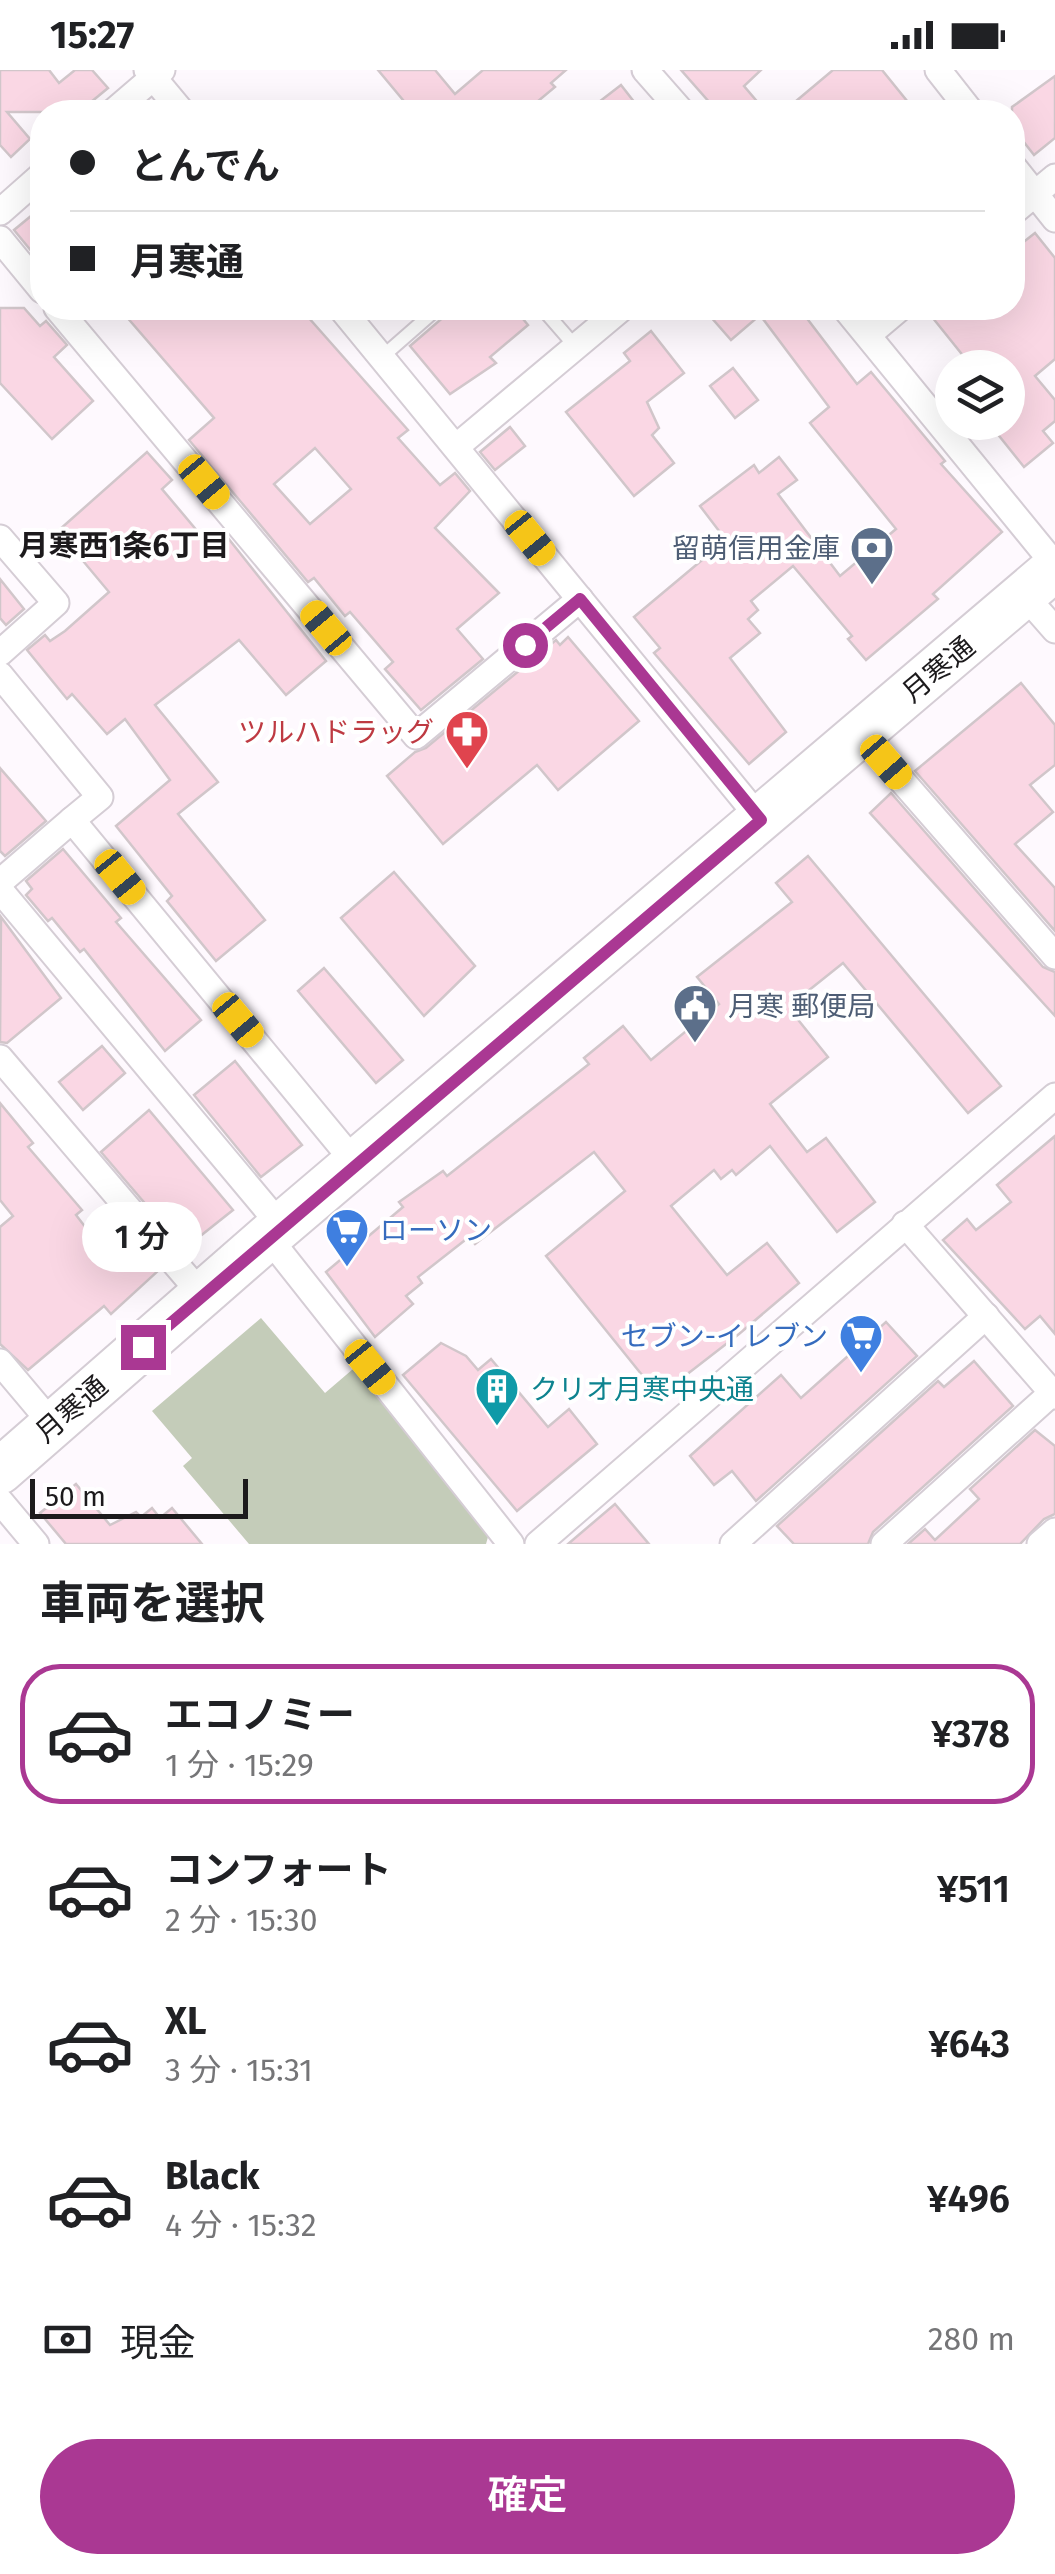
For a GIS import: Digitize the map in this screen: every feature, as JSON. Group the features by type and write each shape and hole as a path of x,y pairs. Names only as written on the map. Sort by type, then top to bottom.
{"highway":[{"name":"月寒通","path":"0,1472 274,1232 1045,577"}],"street":[{"path":"645,70 671,100"},
{"path":"938,70 962,100"},
{"path":"125,100 154,72 174,100"},
{"path":"1025,202 1055,177"},
{"path":"1025,181 1055,220"},
{"path":"0,212 30,186"},
{"path":"0,239 30,275"},
{"path":"68,320 416,736 580,599"},
{"path":"351,320 761,820"},
{"path":"456,448 607,320"},
{"path":"855,320 1045,577 1055,630"},
{"path":"868,335 886,320"},
{"path":"0,538 56,602 0,653"},
{"path":"0,675 100,797 0,882"},
{"path":"862,734 1055,956"},
{"path":"72,820 356,1164"},
{"path":"0,890 274,1232 510,1544"},
{"path":"0,1058 202,1295"},
{"path":"538,1544 1055,1096"},
{"path":"884,1544 1054,1394 905,1224"},
{"path":"733,1544 986,1316"},
{"path":"0,1362 54,1425"},
{"path":"0,1501 36,1544"},
{"path":"1040,1544 1055,1531"}],"lane":[{"path":"382,358 425,320"},
{"path":"552,320 575,346"}],"green space":[{"path":"261,1318 325,1393 353,1369 490,1530 486,1544 249,1544 183,1466 192,1458 152,1411"}],"building":[{"path":"0,70 49,70 59,83 75,70 92,70 108,88 94,100 30,100 30,112 7,112 30,139 11,157 0,145"},
{"path":"378,70 435,70 455,94 483,70 566,70 551,83 555,87 539,100 403,100"},
{"path":"681,70 761,70 744,86 756,100 707,100"},
{"path":"833,70 882,70 906,100 797,100"},
{"path":"1055,76 1055,138 1034,155 1025,144 1025,100 1022,100"},
{"path":"621,85 633,100 602,100"},
{"path":"30,217 30,249 14,230"},
{"path":"1035,233 1055,258 1055,359 1035,376 1055,400 1055,421 1043,431 1053,443 1024,467 1002,440 1025,440 1025,350 959,350 934,320 1025,320 1025,241"},
{"path":"0,308 24,308 30,320 40,326 46,321 67,345 54,357 93,401 52,439 0,383"},
{"path":"129,320 311,320 408,430 398,438 440,485 455,473 470,491 435,528 499,593 457,629 483,659 421,710 385,669 393,662 350,612 345,616 314,578 308,582 189,440 214,418","holes":["315,448 351,489 310,524 274,484"]},
{"path":"440,320 524,320 528,325 490,357 496,363 450,394 410,346"},
{"path":"714,320 754,320 731,340"},
{"path":"764,320 808,320 857,384 871,372 945,461 941,464 1002,532 933,594 938,599 866,660 848,639 852,636 793,566 751,601 758,610 748,619 760,633 730,658 786,732 749,764 654,653 660,648 634,617 726,540 700,506 754,465 759,473 779,457 797,480 778,494 840,576 896,529 810,423 829,407"},
{"path":"651,331 684,373 647,402 659,428 652,435 674,463 634,496 566,412 630,361 624,353"},
{"path":"733,368 758,400 735,418 710,386"},
{"path":"510,427 525,446 495,470 480,452"},
{"path":"147,452 172,480 162,489 209,545 224,533 326,661 286,695 239,640 155,705 218,782 178,814 265,920 216,961 167,901 172,896 116,826 170,780 125,719 107,734 72,694 67,699 27,650 45,635 50,641 65,631 109,592 58,531"},
{"path":"0,579 24,609 6,625 0,618"},
{"path":"568,637 639,721 558,790 537,765 443,844 387,776 556,640 560,645"},
{"path":"1021,683 1055,725 1055,765 1030,785 1053,812 1015,844 1055,888 1055,931 915,771"},
{"path":"0,768 46,821 5,856 0,851"},
{"path":"891,793 1043,967 1055,972 1055,1016 870,813"},
{"path":"63,849 121,918 116,922 201,1020 165,1051 84,949 80,952 52,918 48,921 26,895 32,889 26,881"},
{"path":"808,856 1001,1086 968,1113 843,963 803,995 806,999 791,1011 828,1057 770,1104 807,1152 826,1138 875,1202 837,1232 770,1146 736,1175 732,1170 721,1179 714,1170 671,1206 727,1275 767,1243 799,1283 739,1334 659,1396 546,1256 625,1191 594,1152 475,1244 469,1237 418,1277 422,1283 406,1296 413,1304 375,1337 326,1272 403,1207 399,1202 443,1171 447,1176 589,1064 584,1058 623,1026 651,1060 719,1004 697,977 792,902 776,883"},
{"path":"394,872 475,966 424,1016 341,918"},
{"path":"1,917 61,998 7,1043 0,1042"},
{"path":"324,968 403,1060 376,1083 298,991"},
{"path":"102,1046 125,1073 83,1110 59,1082"},
{"path":"235,1061 302,1145 261,1177 194,1095"},
{"path":"0,1103 33,1143 28,1147 82,1210 76,1215 106,1254 129,1235 159,1270 111,1314 104,1306 28,1370 0,1344 0,1227 13,1216 0,1200"},
{"path":"149,1110 233,1210 184,1249 101,1152"},
{"path":"1055,1136 1055,1334 1040,1316 1025,1329 943,1240 967,1219 976,1230 1011,1202 997,1185"},
{"path":"886,1322 917,1356 756,1501 732,1471 714,1485 690,1456 781,1375 801,1398"},
{"name":"クリオ月寒中央通","path":"441,1343 466,1356 478,1370 491,1359 548,1427 569,1409 597,1444 517,1511 403,1375"},
{"path":"974,1361 1013,1406 873,1532 868,1544 794,1544 777,1526 938,1381 944,1387"},
{"path":"1035,1430 1055,1446 1055,1514 1044,1519 1020,1544 908,1544 925,1529 935,1540 979,1499 970,1489"},
{"path":"76,1484 110,1525 136,1512 141,1517 152,1508 160,1518 172,1508 202,1544 66,1544 40,1513"},
{"path":"615,1504 649,1544 568,1544"}],"place":[{"name":"留萌信用金庫","path":"872,586"},
{"name":"ツルハドラッグ","path":"467,770"},
{"name":"月寒 郵便局","path":"695,1044"},
{"name":"ローソン","path":"347,1268"},
{"name":"セブン-イレブン","path":"861,1374"},
{"name":"クリオ月寒中央通","path":"497,1427"}],"district":[{"name":"月寒西1条6丁目","path":"124,546"}],"route":[{"path":"143,1347 761,820 580,599 525,645"}]}
